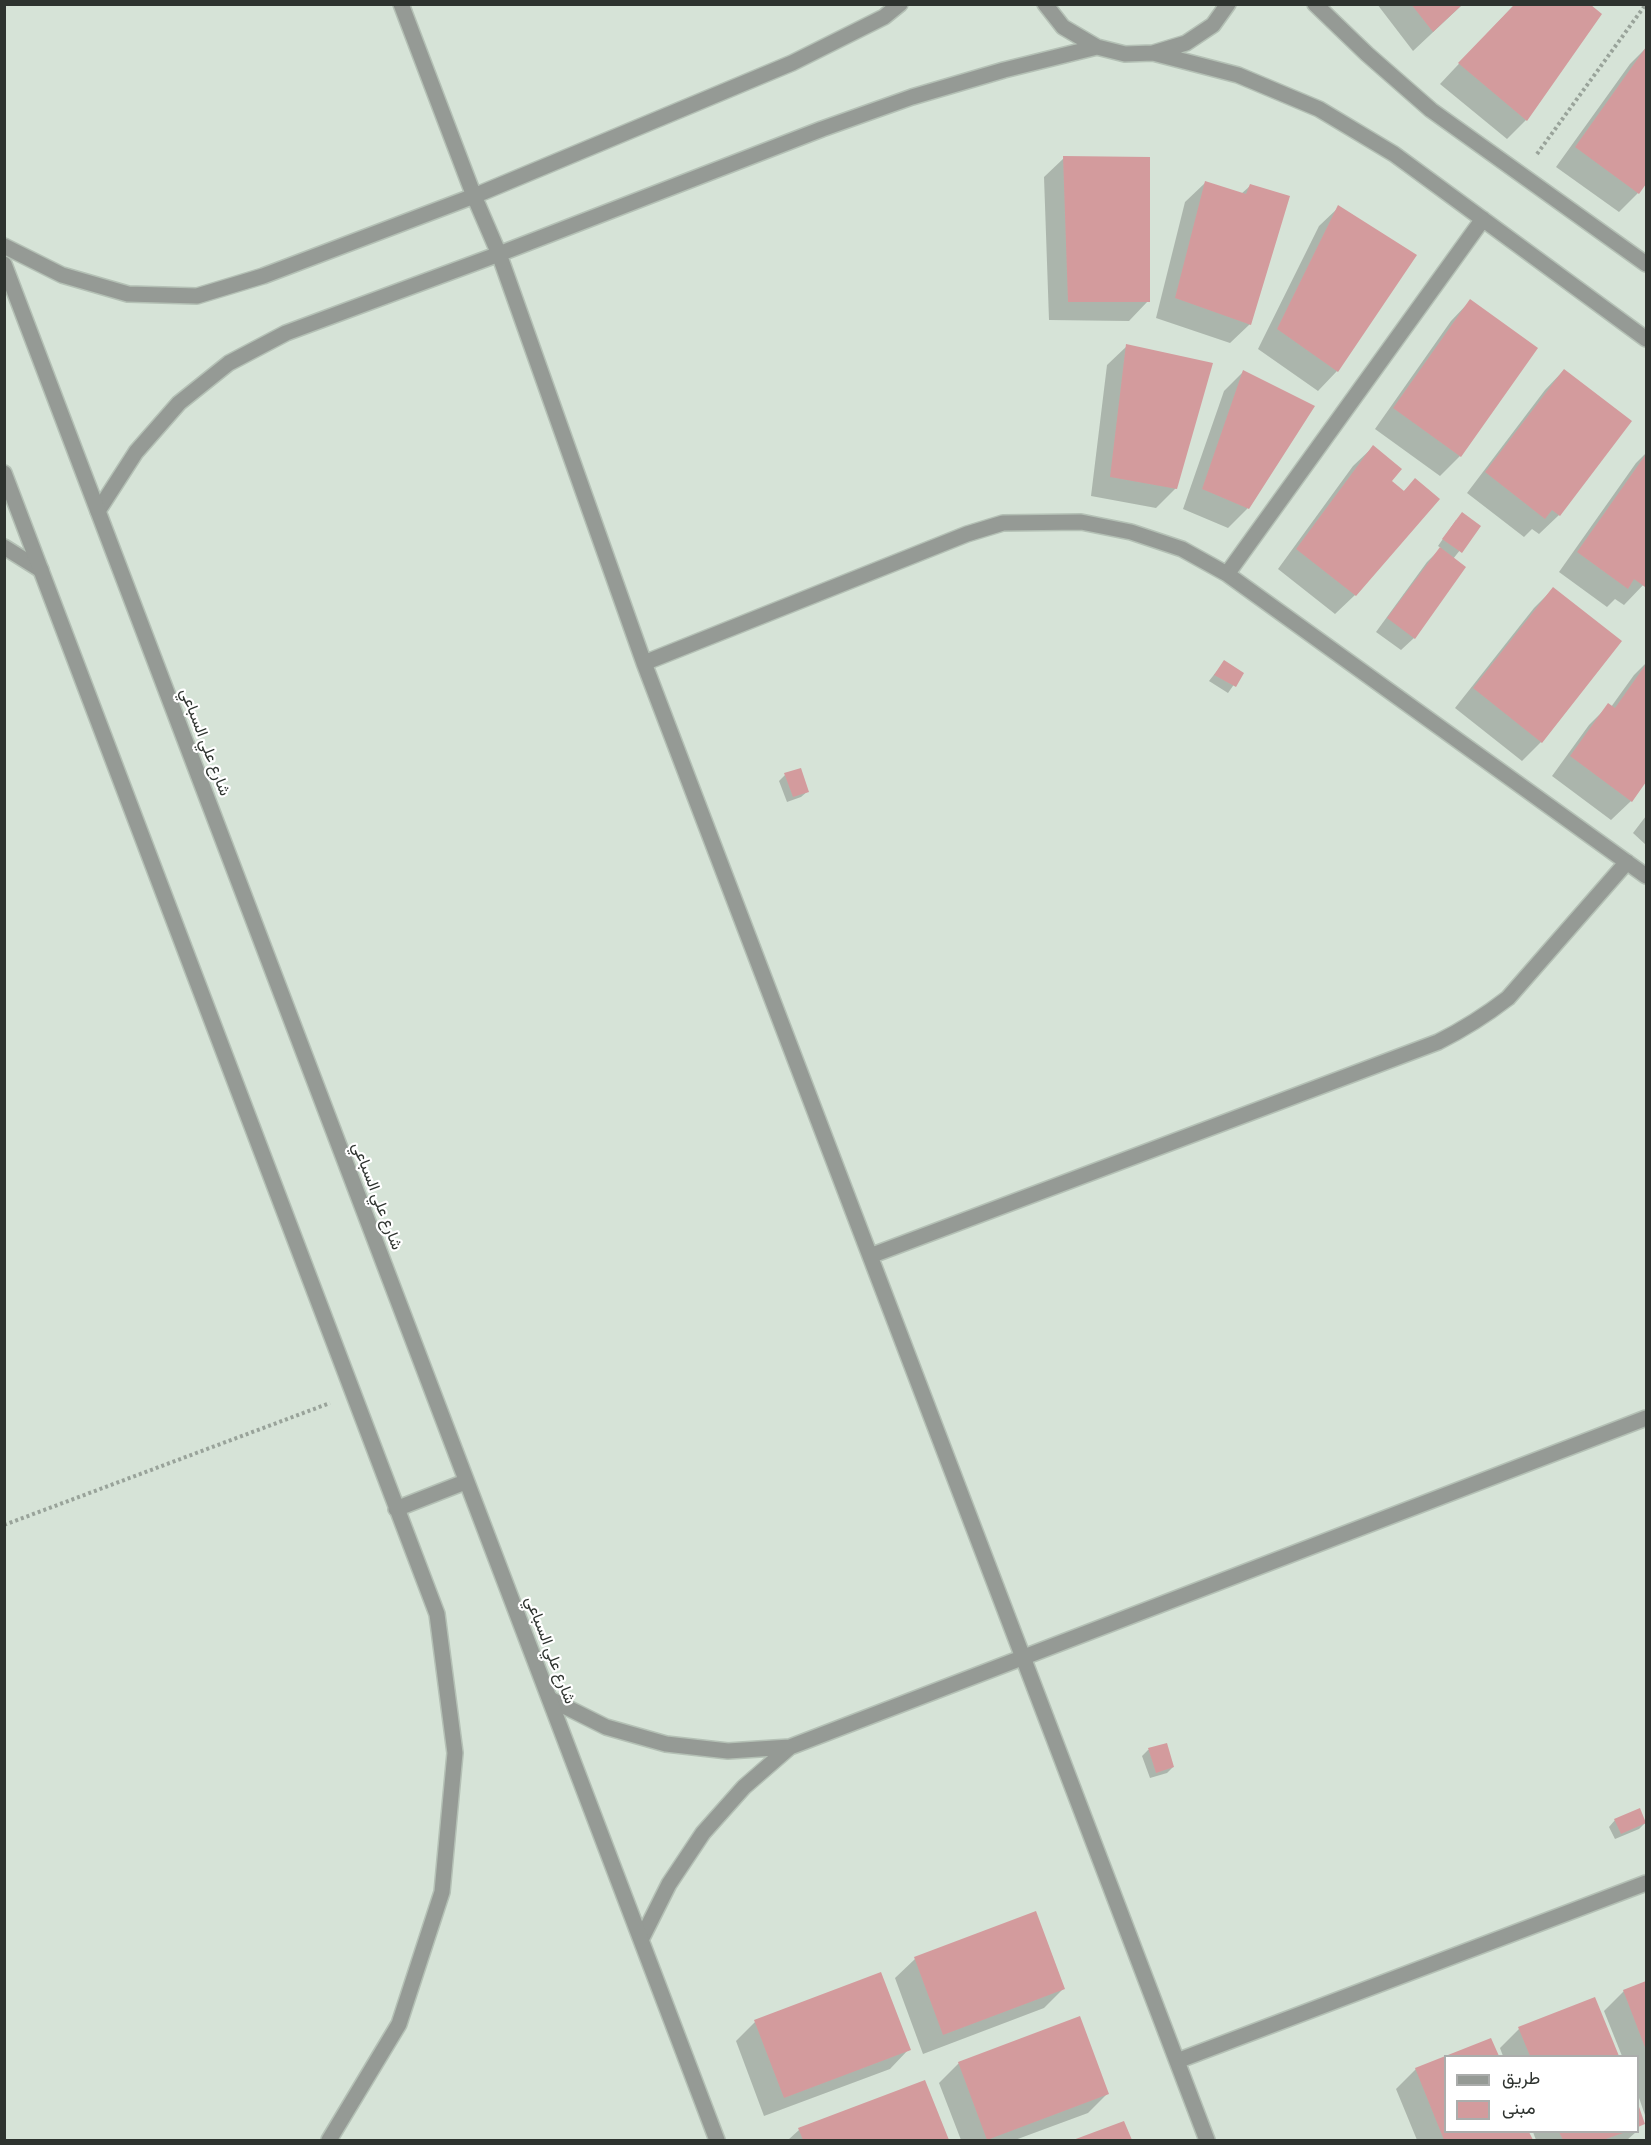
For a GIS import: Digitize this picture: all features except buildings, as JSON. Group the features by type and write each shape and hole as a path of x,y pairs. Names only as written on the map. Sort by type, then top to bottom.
{"street":[{"path":"401,4 474,196 499,254 644,663 1207,2140"},
{"path":"4,246 62,275 128,294 197,296 263,276 474,196 792,63 884,17 900,4"},
{"path":"1045,4 1063,27 1097,47 1125,54 1153,53 1186,43 1213,24 1228,4"},
{"path":"1315,4 1367,54 1431,110 1647,264"},
{"path":"98,511 136,452 179,403 229,363 286,333 499,254 822,129 912,97 1004,70 1097,47"},
{"path":"1153,53 1238,75 1319,109 1394,154 1647,339"},
{"path":"1227,574 1484,219"},
{"name":"شارع علي السباعي","path":"4,264 717,2140"},
{"path":"4,473 437,1614 455,1753 442,1892 399,2024 329,2140"},
{"path":"644,663 967,534 1003,523 1081,522 1131,532 1182,549 1227,574 1647,876"},
{"path":"4,547 41,570"},
{"path":"870,1256 1438,1042 1463,1030 1508,998 1627,862"},
{"path":"550,1699 606,1727 666,1744 728,1751 790,1747 1647,1418"},
{"path":"396,1509 465,1482"},
{"path":"642,1938 669,1884 703,1833 744,1787 790,1747"},
{"path":"1177,2061 1647,1883"}],"path":[{"path":"1522,174 1646,4"},
{"path":"4,1525 353,1394"}]}
